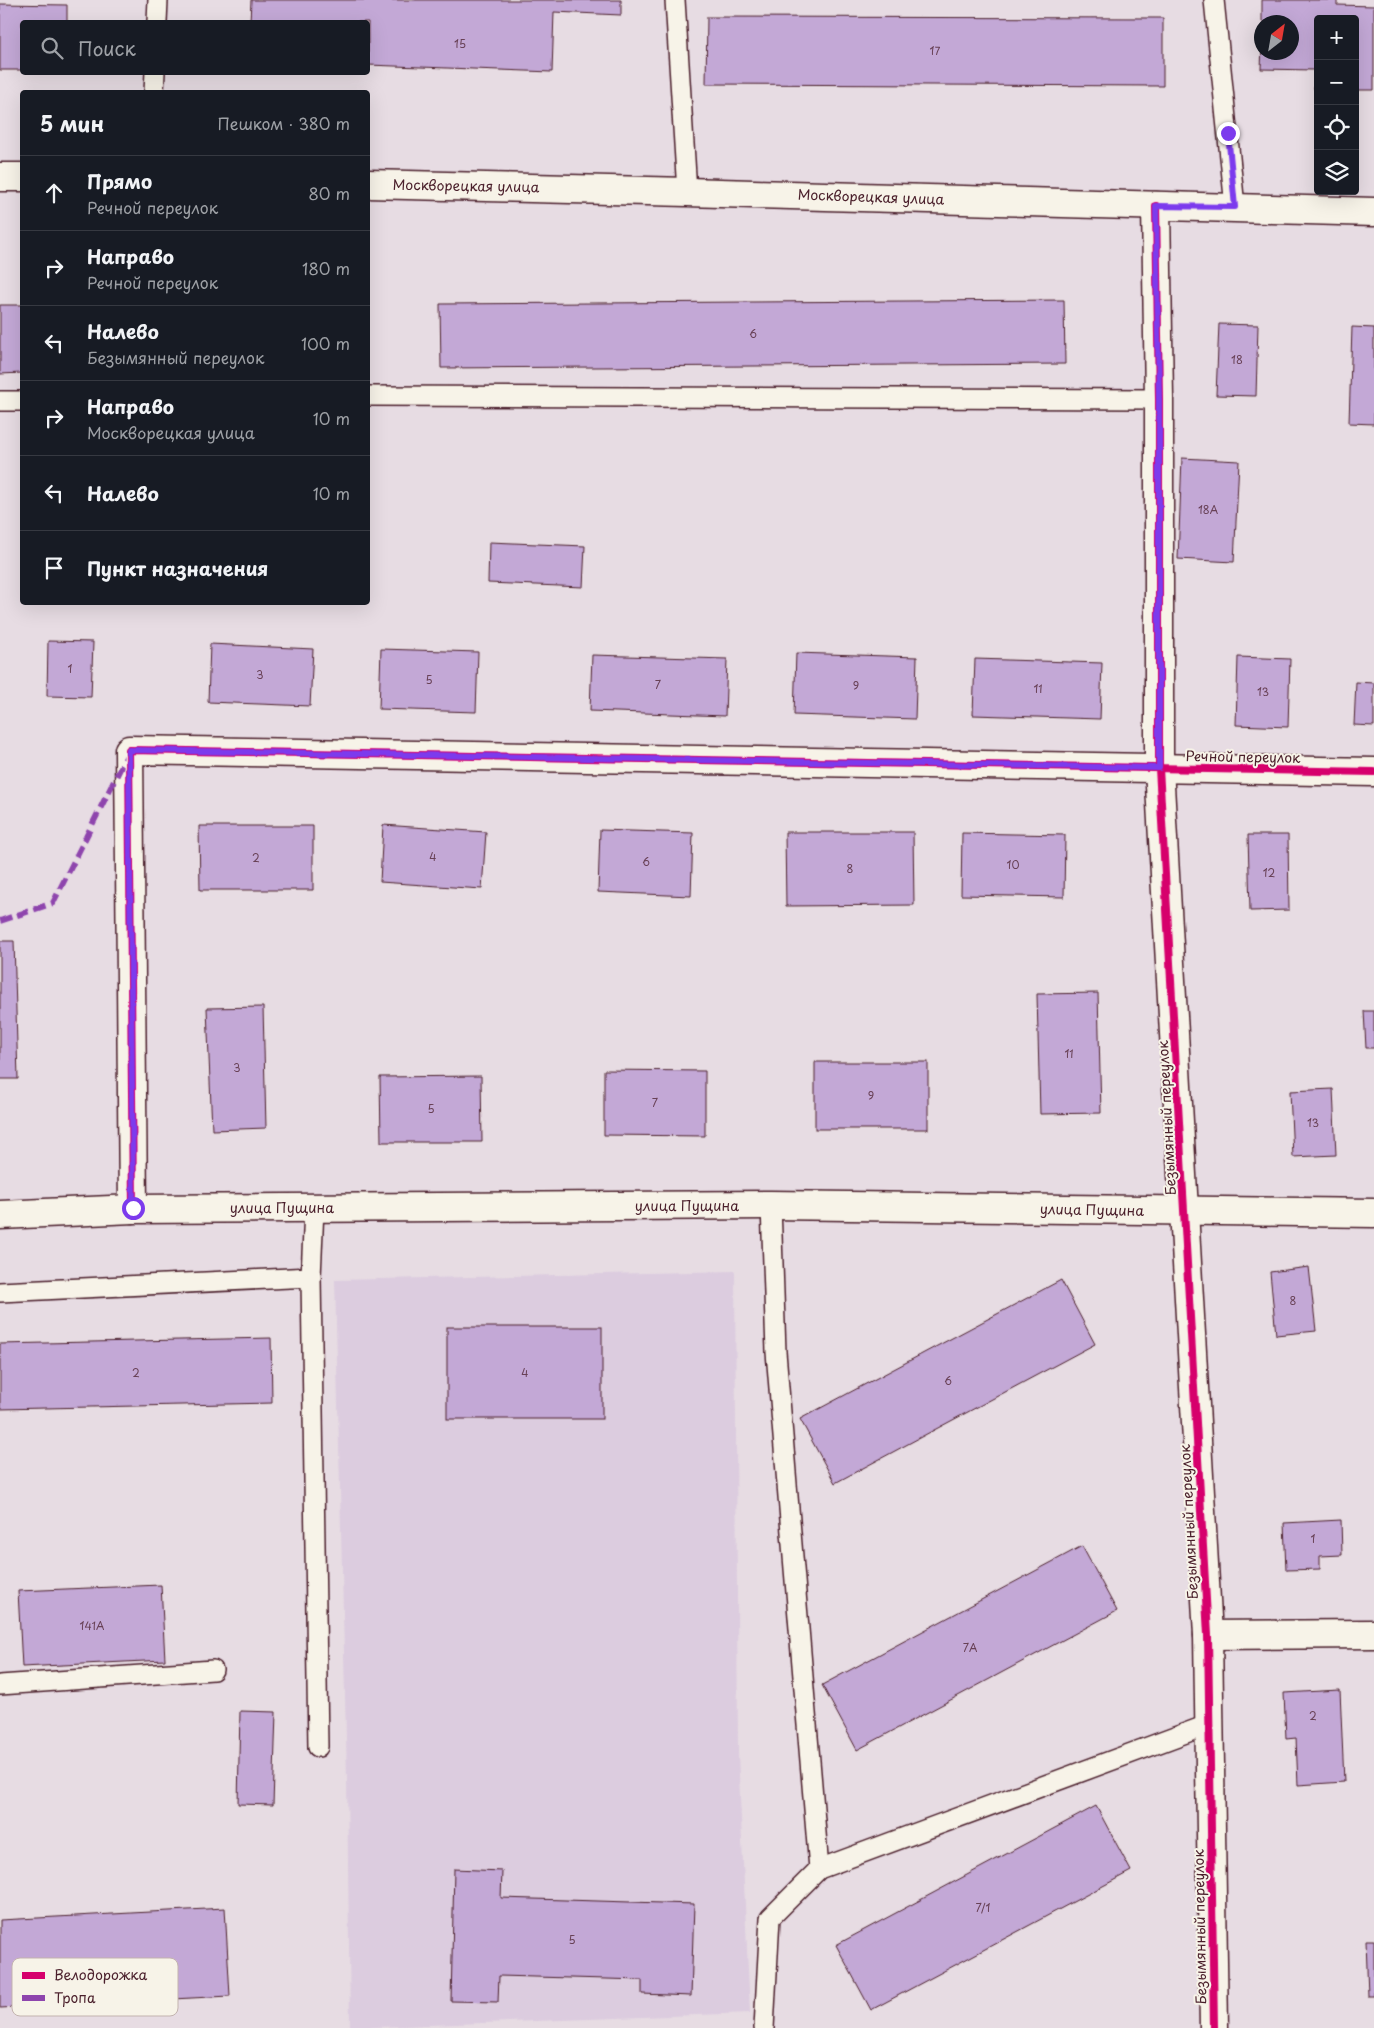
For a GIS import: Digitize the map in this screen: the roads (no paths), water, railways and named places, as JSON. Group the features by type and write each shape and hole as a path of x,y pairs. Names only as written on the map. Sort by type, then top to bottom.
{"street":[{"path":"0,177 20,177"},
{"name":"Москворецкая улица","path":"370,184 1374,212"},
{"name":"Безымянный переулок","path":"1156,206 1159,399 1159,768 1208,1635 1214,2028"},
{"name":"Речной переулок","path":"133,1208 129,750 1374,772"},
{"name":"улица Пущина","path":"0,1215 133,1208 771,1205 1374,1213"},
{"path":"1208,1635 1374,1634"}],"lane":[{"path":"157,20 158,0"},
{"path":"675,0 687,192"},
{"path":"1214,0 1235,207"},
{"path":"154,90 155,75"},
{"path":"370,396 1159,399"},
{"path":"0,401 20,401"},
{"path":"771,1205 776,1352 819,1870"},
{"path":"314,1208 311,1276 318,1747"},
{"path":"0,1292 311,1276"},
{"path":"0,1685 214,1670"},
{"path":"764,2028 770,1918 819,1870 1210,1724"}]}
